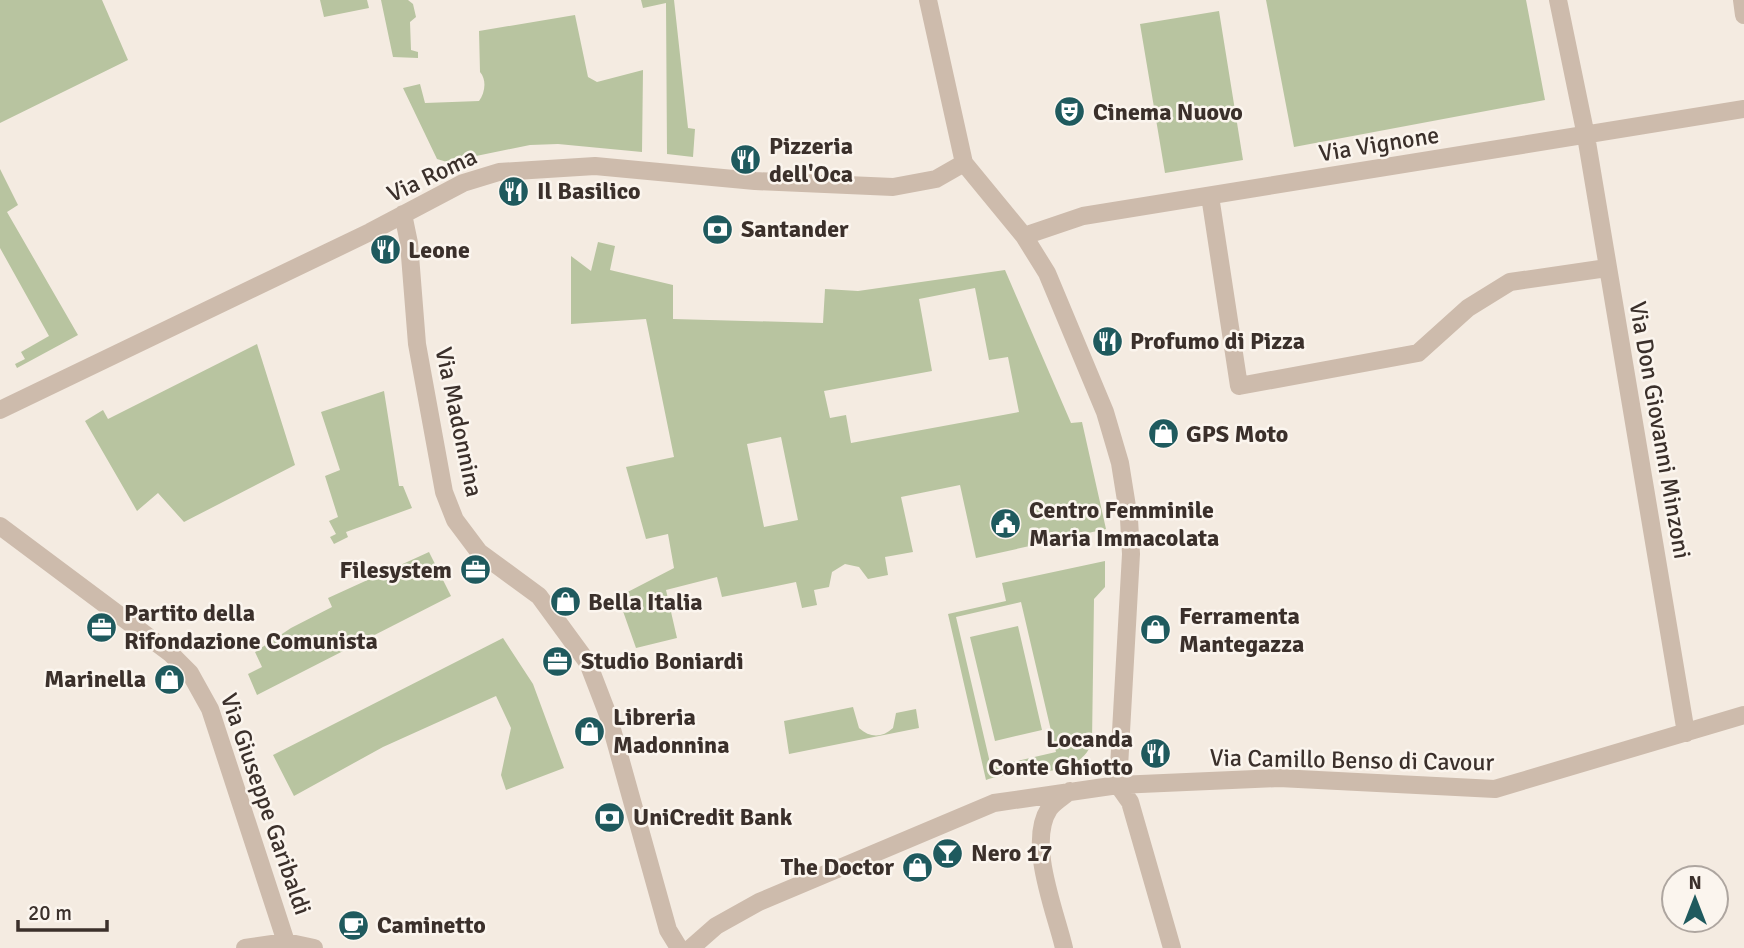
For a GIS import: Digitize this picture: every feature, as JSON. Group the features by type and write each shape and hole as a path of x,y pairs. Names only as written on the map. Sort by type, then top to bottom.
{"street":[{"path":"928,0 964,163 1024,236 1047,273 1105,412 1120,463 1129,519 1131,554 1118,785 1130,802 1172,948"},
{"name":"Via Don Giovanni Minzoni","path":"1558,0 1586,136 1686,733"},
{"path":"1742,0 1744,15"},
{"name":"Via Vignone","path":"1024,236 1083,216 1586,136 1744,108"},
{"name":"Via Roma","path":"0,410 463,183 499,172 545,167 595,166 755,181 893,187 936,179 964,163"},
{"path":"1210,196 1239,386 1418,353 1468,308 1510,282 1607,268"},
{"name":"Via Madonnina","path":"403,214 409,243 417,344 437,455 451,510 464,536 479,552 539,596 589,663 608,715 668,930 679,948"},
{"name":"Via Giuseppe Garibaldi","path":"0,526 170,653 197,683 214,721 286,942"},
{"name":"Via Camillo Benso di Cavour","path":"691,948 716,926 748,907 994,803 1118,785 1279,778 1495,789 1744,715"},
{"path":"1064,948 1041,855 1039,834 1051,806 1070,791"},
{"path":"245,948 286,942 314,948"}],"green space":[{"path":"0,0 102,0 128,60 0,123"},
{"path":"320,0 367,0 369,8 324,17"},
{"path":"381,0 408,0 413,4 416,17 410,22 411,50 418,52 418,58 393,57"},
{"path":"641,0 674,0 688,128 695,129 693,157 667,154 666,3 643,8"},
{"path":"1266,0 1526,0 1545,100 1294,147"},
{"path":"1219,11 1243,160 1165,173 1140,24"},
{"path":"575,15 588,77 597,82 643,70 642,152 558,144 530,145 447,162 437,159 403,88 420,84 425,103 479,101 483,94 484,79 480,72 479,31"},
{"path":"0,169 18,205 7,212 78,335 17,368 15,364 25,359 21,352 49,336 0,248"},
{"path":"598,242 615,246 610,270 673,285 673,319 823,323 825,289 858,291 1005,270 1071,423 1082,422 1106,529 976,558 960,485 901,497 913,552 885,557 888,575 868,579 859,567 845,564 832,572 829,587 814,590 817,605 802,608 796,582 722,597 717,577 666,590 677,638 636,648 618,597 674,568 668,534 646,539 626,467 674,457 646,319 571,324 571,256 591,271","holes":["975,288 989,360 1008,357 1019,412 851,443 846,415 830,418 824,391 932,371 919,299","781,437 798,520 764,527 747,444"]},
{"path":"257,344 295,465 184,522 158,493 137,511 85,421 103,410 108,419"},
{"path":"384,391 399,486 403,486 412,508 346,532 348,537 334,544 330,537 336,534 329,521 338,517 325,476 340,470 321,412"},
{"path":"429,552 451,596 257,695 248,674 262,667 255,652 291,628 332,607 328,598"},
{"path":"1105,561 1105,587 1094,599 1092,742 1085,755 1074,763 1046,772 986,780 948,614 1006,601 1002,583","holes":["1021,602 1056,752 991,767 956,617"]},
{"path":"1018,626 1042,730 995,741 970,637"},
{"path":"503,638 533,684 564,768 506,790 501,775 511,728 496,696 383,747 294,796 273,755"},
{"path":"853,707 859,728 872,735 885,734 893,728 896,713 916,709 919,728 789,754 784,721"}],"place":[{"name":"Cinema Nuovo","path":"1070,112"},
{"name":"Pizzeria dell'Oca","path":"746,160"},
{"name":"Il Basilico","path":"514,191"},
{"name":"Santander","path":"718,229"},
{"name":"Leone","path":"385,250"},
{"name":"Profumo di Pizza","path":"1107,341"},
{"name":"GPS Moto","path":"1163,434"},
{"name":"Centro Femminile Maria Immacolata","path":"1006,524"},
{"name":"Filesystem","path":"475,570"},
{"name":"Bella Italia","path":"565,602"},
{"name":"Partito della Rifondazione Comunista","path":"101,627"},
{"name":"Ferramenta Mantegazza","path":"1156,630"},
{"name":"Studio Boniardi","path":"558,661"},
{"name":"Marinella","path":"169,679"},
{"name":"Libreria Madonnina","path":"590,731"},
{"name":"Locanda Conte Ghiotto","path":"1156,753"},
{"name":"UniCredit Bank","path":"610,817"},
{"name":"Nero 17","path":"948,853"},
{"name":"The Doctor","path":"917,867"},
{"name":"Caminetto","path":"354,925"}]}
